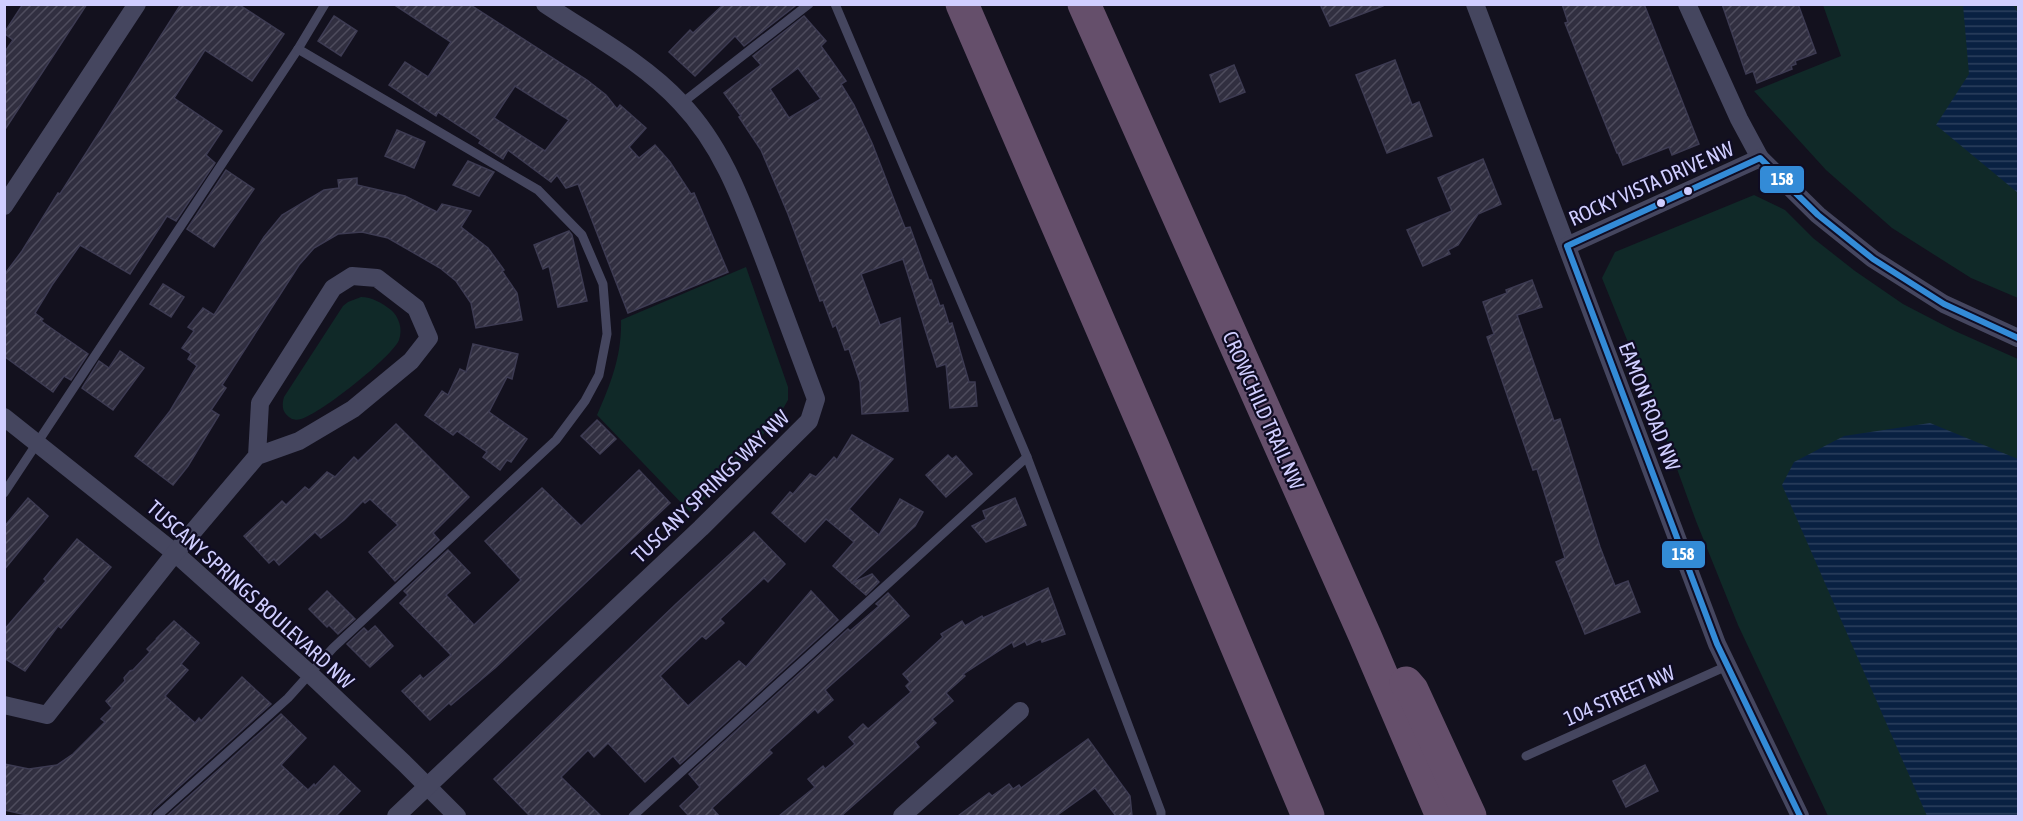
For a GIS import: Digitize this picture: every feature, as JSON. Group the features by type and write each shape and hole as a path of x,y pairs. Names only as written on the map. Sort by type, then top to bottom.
{"highway":[{"path":"962,4 1153,447 1308,816"},
{"name":"CROWCHILD TRAIL NW","path":"1084,4 1365,636 1442,816"},
{"path":"1365,636 1412,690 1470,816"}],"street":[{"path":"4,206 137,4"},
{"name":"TUSCANY SPRINGS WAY NW","path":"396,816 693,536 809,421 816,399 738,191 714,145 682,104 644,69 545,4"},
{"name":"EAMON ROAD NW","path":"1475,4 1683,556 1727,666 1800,816"},
{"path":"1687,4 1739,119 1760,158"},
{"name":"ROCKY VISTA DRIVE NW","path":"1566,246 1760,158 1818,215 1873,259 1944,304 2019,338"},
{"path":"4,705 47,715 175,553 257,456 299,441 353,409 411,361 429,338 416,308 377,278 352,276 333,288 260,403 257,456"},
{"name":"TUSCANY SPRINGS BOULEVARD NW","path":"4,417 175,553 310,674 457,816"},
{"path":"902,816 1020,711"}],"lane":[{"path":"4,493 298,49 325,4"},
{"path":"682,104 809,4"},
{"path":"835,4 1027,457 1161,816"},
{"path":"157,816 288,698 333,648 556,440 585,401 599,375 607,334 603,284 582,235 538,190 298,49"},
{"path":"633,816 1027,457"},
{"name":"104 STREET NW","path":"1526,756 1727,666"}],"green space":[{"path":"1823,5 2018,5 2018,298 1971,278 1892,228 1826,170 1754,91 1841,56"},
{"path":"1754,195 1785,210 1813,238 1903,304 1955,331 2018,359 2018,816 1828,816 1738,625 1602,278 1615,252"},
{"path":"746,267 788,387 788,400 780,414 724,482 690,512 597,415 615,369 620,345 621,320"},
{"path":"361,297 377,301 394,313 400,328 399,340 383,359 339,396 310,415 299,420 292,419 283,410 284,397 343,306"}],"water":[{"path":"1963,5 2013,5 2018,13 2018,193 1936,125 1969,74"},
{"path":"1930,423 2018,459 2018,816 1927,816 1782,485 1794,462 1844,436"}],"building":[{"path":"23,4 87,4 4,131 4,53 13,40 4,33"},
{"path":"181,4 238,4 284,34 252,81 205,50 174,98 222,131 206,155 215,163 176,221 167,216 130,274 80,245 52,285 35,313 43,319 41,321 88,354 71,380 64,376 53,392 4,356 4,275 22,251 58,193 60,194"},
{"path":"393,4 469,4 587,80 606,95 617,109 620,105 646,128 629,147 639,158 655,145 670,162 691,194 694,193 728,272 628,313 578,184 566,188 557,175 551,182 508,150 503,159 479,143 481,140 438,112 436,116 389,85 405,62 428,77 451,42","holes":["515,86 569,120 545,151 494,118"]},
{"path":"724,4 794,4 795,6 744,46 735,36 695,76 669,52 690,30 693,33"},
{"path":"1320,4 1383,4 1383,6 1330,26"},
{"path":"1562,4 1644,4 1699,144 1672,155 1669,147 1623,165 1565,23 1568,22"},
{"path":"1722,4 1798,4 1816,53 1795,61 1796,64 1791,66 1792,69 1757,83 1753,71 1746,74"},
{"path":"334,16 357,31 341,56 318,41"},
{"path":"804,16 826,41 821,46 846,81 841,84 872,143 905,228 910,227 940,306 943,305 949,324 952,323 969,382 975,382 977,406 950,408 946,364 937,367 903,259 861,274 880,325 900,318 908,411 862,414 860,382 849,349 845,350 836,325 833,327 823,300 820,301 788,214 761,150 724,93 761,65 753,56","holes":["798,68 821,99 789,118 770,89"]},
{"path":"1395,60 1412,105 1419,102 1432,136 1387,153 1356,75"},
{"path":"1234,65 1245,92 1220,102 1210,75"},
{"path":"397,130 425,142 414,168 385,156"},
{"path":"1483,159 1501,204 1478,214 1458,245 1448,250 1450,254 1423,266 1407,230 1452,211 1438,178"},
{"path":"468,161 494,172 479,196 453,185"},
{"path":"226,170 254,189 214,247 187,229"},
{"path":"357,178 357,185 405,196 437,212 442,204 471,211 461,227 488,248 504,270 502,271 517,293 522,320 476,328 471,303 456,281 440,268 388,238 362,232 338,234 314,248 299,265 222,385 226,388 211,410 219,415 188,466 173,485 135,456 170,411 197,366 188,359 191,354 182,348 194,331 188,327 203,308 214,315 264,237 282,215 324,190 339,188 338,180"},
{"path":"569,231 572,235 587,301 558,307 549,266 543,269 534,245"},
{"path":"1532,280 1542,307 1517,315 1554,421 1560,419 1600,547 1615,586 1628,581 1640,612 1585,634 1556,562 1565,558 1537,469 1533,470 1487,337 1494,334 1483,302"},
{"path":"163,284 184,297 171,317 150,304"},
{"path":"473,344 518,354 512,379 507,377 489,412 527,439 511,462 507,460 500,470 483,457 487,452 457,431 453,435 425,415 442,391 448,395 460,369 466,372"},
{"path":"120,351 144,368 113,410 82,388 99,361 109,368"},
{"path":"597,420 616,439 600,454 581,436"},
{"path":"396,424 469,497 433,533 439,540 395,581 369,552 398,525 370,499 365,503 363,501 321,538 315,532 279,565 274,559 269,563 244,536 282,501 286,505 305,487 309,490 327,472 335,477 354,457 358,461"},
{"path":"852,435 893,459 849,509 879,535 900,499 923,512 915,526 852,583 833,566 854,542 826,519 805,542 772,513 810,474 816,477 834,457 837,460"},
{"path":"948,455 952,459 956,456 972,474 946,497 926,475"},
{"path":"639,470 670,503 495,668 430,720 402,691 420,675 423,679 451,655 400,603 408,595 404,591 448,550 470,573 446,595 474,625 521,580 485,541 542,488 581,526"},
{"path":"28,498 48,516 4,570 4,527"},
{"path":"1015,498 1026,525 986,542 972,526 986,519 983,511"},
{"path":"754,532 785,564 768,582 764,578 720,619 724,623 706,639 702,636 660,676 688,706 739,661 746,667 811,591 838,620 680,764 673,756 645,782 608,743 594,757 588,750 561,777 601,816 530,816 494,779"},
{"path":"77,539 111,567 61,628 58,626 25,671 4,658 4,630 46,581 44,579"},
{"path":"872,574 879,582 866,595 852,583"},
{"path":"1048,588 1065,634 1042,642 1041,639 1027,645 1025,641 1014,647 1012,642 963,674 965,676 946,693 953,701 932,719 936,723 915,742 919,747 841,816 779,816 815,787 808,779 823,766 825,769 855,744 849,737 863,724 868,729 911,692 906,686 910,682 903,674 943,637 941,634 962,621 965,626 982,616 983,618"},
{"path":"327,591 355,619 338,634 329,625 327,627 309,609"},
{"path":"888,593 909,616 825,690 833,700 818,713 815,709 769,750 772,753 712,808 719,816 689,816 680,806 700,787 689,774 848,629 850,631 879,606 876,604"},
{"path":"174,621 199,643 181,664 188,670 165,696 195,723 199,718 201,721 242,677 271,704 152,811 150,816 31,816 4,810 4,764 29,769 57,765 73,754 105,722 101,719 112,708 106,701 125,681 124,678 130,671 150,652 147,649"},
{"path":"375,626 393,646 370,667 347,644 364,628 368,632"},
{"path":"281,714 306,738 281,765 308,790 314,784 315,786 334,766 360,791 336,816 167,816"},
{"path":"1088,739 1130,796 1132,816 1116,816 1095,788 1056,816 958,816 989,793 992,796 1009,784 1013,789 1019,785 1021,788"},
{"path":"1645,765 1658,791 1626,807 1613,781"}],"transit line":[{"name":"158","path":"1800,816 1717,644 1567,246 1760,158 1818,215 1873,259 1944,304 2018,338"}]}
